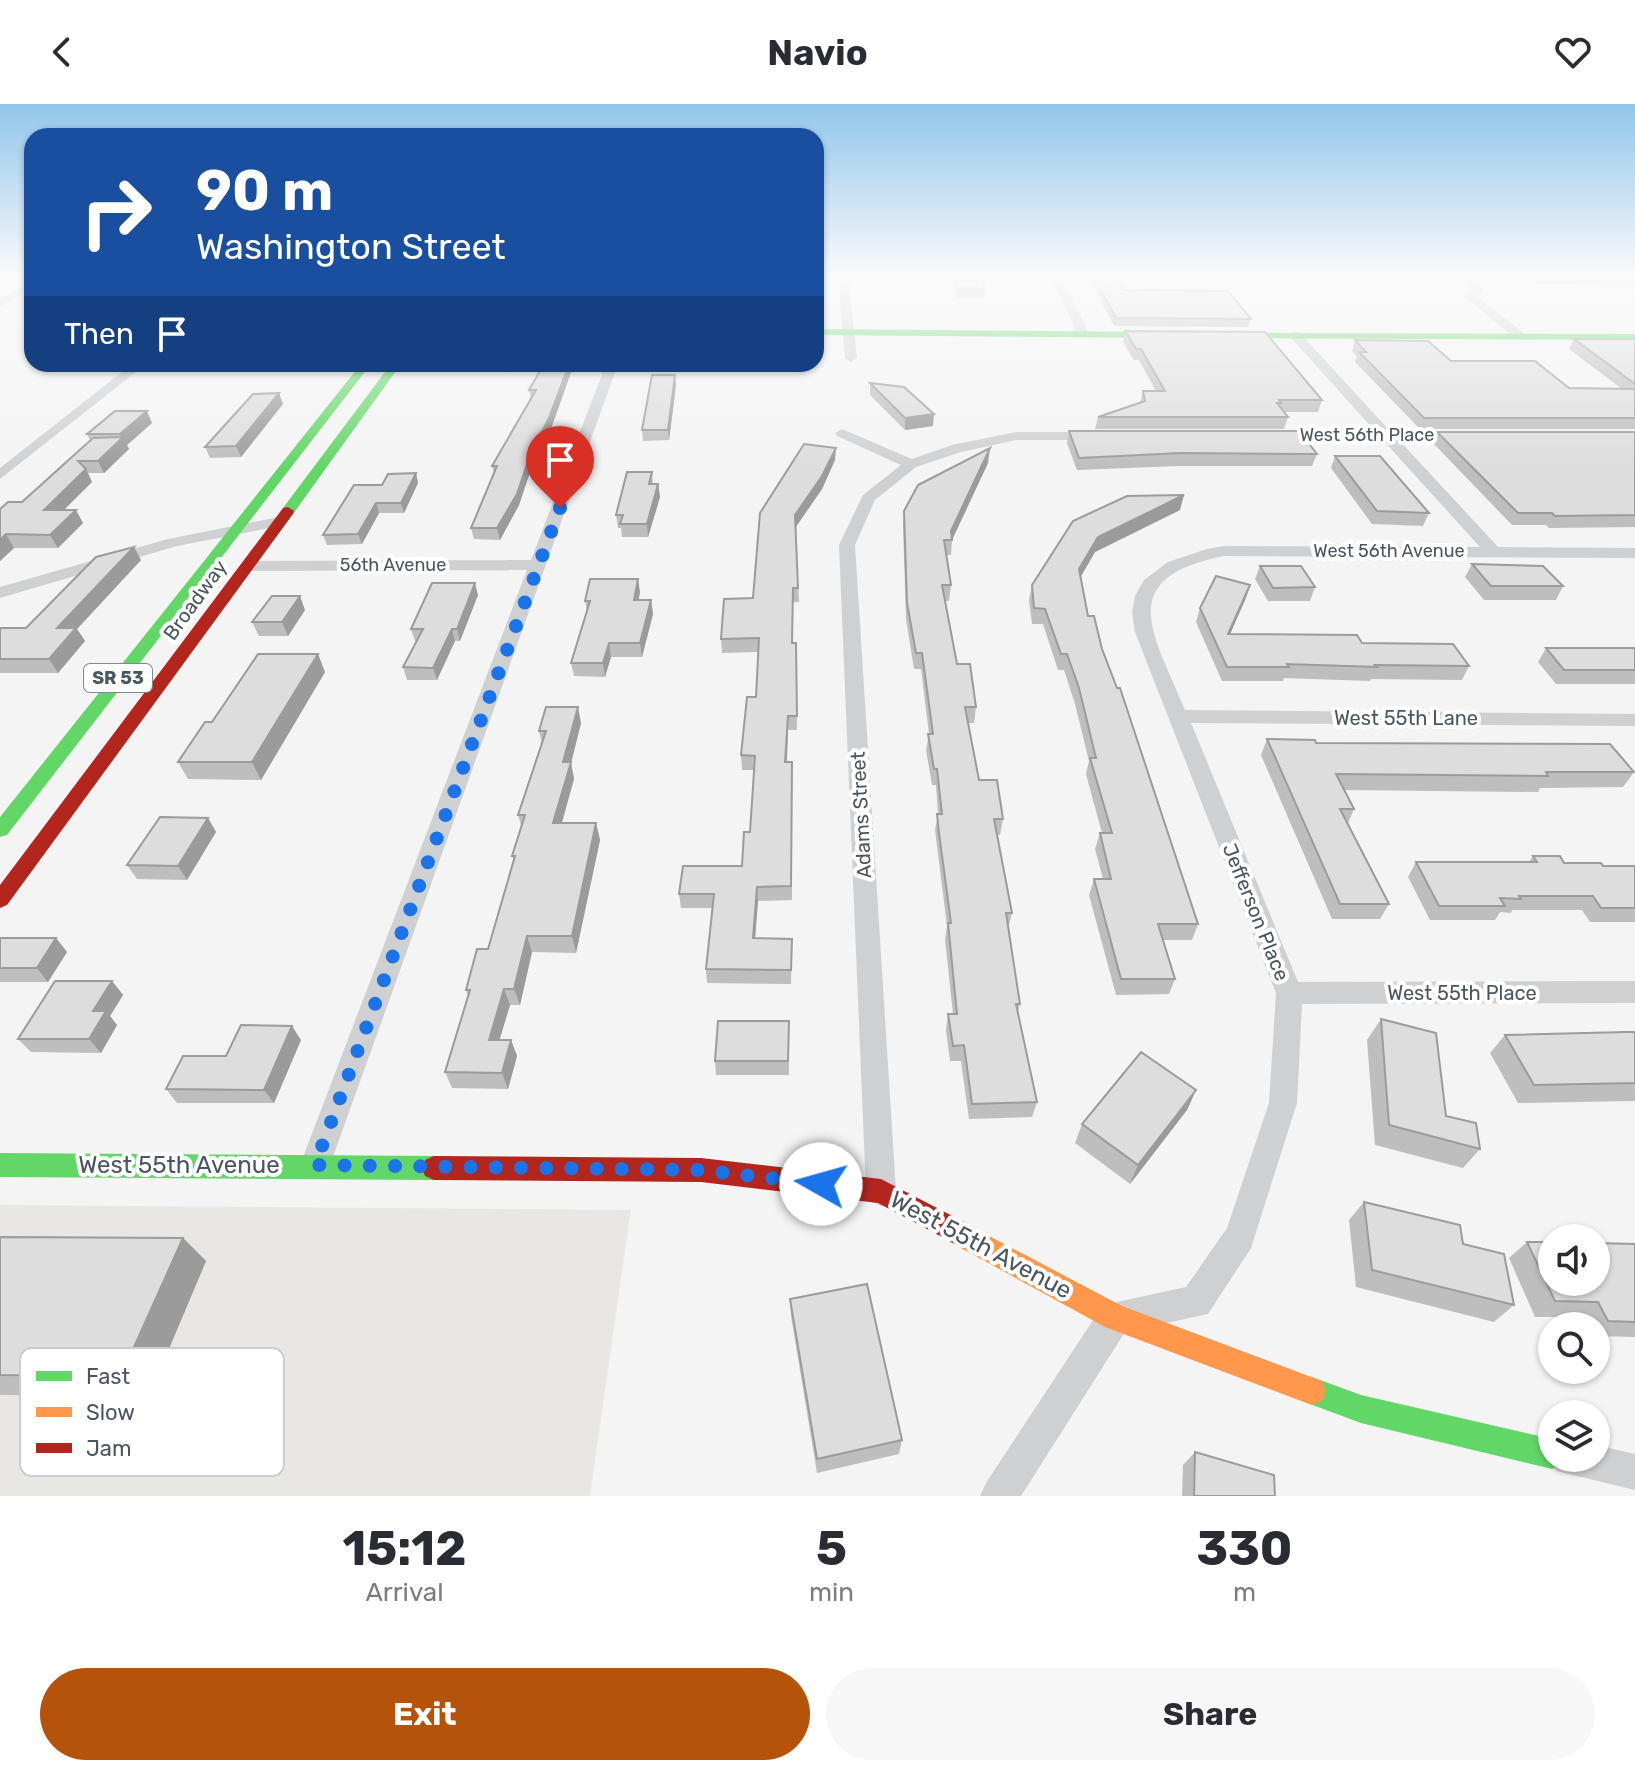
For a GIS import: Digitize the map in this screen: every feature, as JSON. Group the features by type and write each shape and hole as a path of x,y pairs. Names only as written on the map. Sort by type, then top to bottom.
{"street":[{"path":"848,339 851,358"},
{"path":"1299,339 1492,551"},
{"path":"0,475 130,372"},
{"name":"Broadway","path":"0,830 360,372"},
{"name":"Broadway","path":"0,900 390,372"},
{"path":"315,1165 609,372"},
{"path":"842,433 911,464 957,448 1016,436 1108,436"},
{"name":"West 56th Place","path":"1261,435 1478,435"},
{"name":"Adams Street","path":"881,1191 847,545 868,498 911,464"},
{"path":"0,593 174,542 279,522"},
{"name":"West 56th Avenue","path":"1151,583 1174,564 1224,551 1635,553"},
{"name":"56th Avenue","path":"247,566 539,565"},
{"name":"Jefferson Place","path":"1115,1317 1196,1302 1240,1237 1283,1103 1289,993 1176,716 1140,616 1143,593 1151,583"},
{"name":"West 55th Lane","path":"1176,716 1635,720"},
{"name":"West 55th Place","path":"1289,993 1635,992"},
{"name":"West 55th Avenue","path":"0,1165 701,1170 881,1191 1115,1317 1361,1409 1538,1451"},
{"path":"999,1496 1115,1317"},
{"path":"1610,1467 1635,1472"}],"shaded area":[{"path":"0,1205 631,1210 590,1496 0,1496"}],"building":[{"path":"1130,339 1271,339 1322,400 1279,400 1281,403 1277,403 1288,417 1098,417 1145,401 1143,391 1165,391 1141,349 1136,349"},
{"path":"1574,339 1635,339 1635,384"},
{"path":"1355,340 1428,341 1451,361 1535,361 1569,388 1635,389 1635,418 1424,418 1359,352 1366,352"},
{"path":"539,372 566,372 549,418 530,455 517,494 497,528 471,528 497,466 492,466 536,390 529,390"},
{"path":"652,375 675,375 668,430 642,430"},
{"path":"870,383 904,387 934,414 905,418"},
{"path":"279,393 236,446 205,447 253,394"},
{"path":"115,411 147,411 120,434 87,434"},
{"path":"1069,431 1299,431 1317,454 1180,453 1079,458"},
{"path":"1437,432 1635,432 1635,515 1518,513"},
{"path":"123,437 98,461 78,461 86,469 44,510 76,510 50,535 6,534 0,540 0,509 8,502 22,502 93,438"},
{"path":"804,444 836,448 822,476 795,515 798,588 793,588 792,643 796,643 797,716 788,716 785,762 792,762 791,886 757,887 753,938 792,939 791,970 706,969 714,894 679,894 683,866 742,866 744,832 750,832 755,756 741,755 747,697 756,697 759,638 721,639 724,599 753,598 760,513"},
{"path":"990,448 951,531 952,540 944,540 951,585 942,585 957,664 970,664 976,707 965,707 979,780 997,780 1003,819 994,819 1012,913 1006,913 1020,1004 1016,1004 1037,1102 972,1104 964,1045 953,1046 948,1014 957,1014 948,923 951,923 937,814 942,814 937,769 934,769 928,734 933,734 922,653 916,653 907,603 904,511 918,485"},
{"path":"1335,456 1380,456 1429,513 1377,511"},
{"path":"627,472 652,472 649,484 658,484 647,524 620,524 623,515 616,515"},
{"path":"416,473 401,503 376,503 358,534 323,535 354,485 382,485 388,474"},
{"path":"1184,495 1098,537 1079,569 1088,616 1094,616 1102,649 1117,688 1120,688 1198,924 1158,924 1175,979 1121,979 1094,879 1111,879 1100,833 1112,833 1090,758 1096,758 1079,688 1067,654 1061,654 1045,609 1034,608 1032,585 1073,521 1127,496"},
{"path":"134,547 57,628 76,628 49,659 0,659 1,628 26,628 96,557"},
{"path":"1472,564 1543,566 1563,586 1491,586"},
{"path":"1260,566 1301,566 1315,587 1273,588"},
{"path":"1216,576 1250,585 1228,634 1357,635 1362,643 1453,644 1469,666 1287,664 1289,667 1227,667 1200,608"},
{"path":"590,579 638,579 634,600 651,600 640,643 609,643 603,663 571,663 590,601 585,601"},
{"path":"432,583 475,583 457,629 452,629 433,668 403,667 423,629 411,629"},
{"path":"272,596 300,596 282,622 252,622"},
{"path":"1546,648 1635,648 1635,670 1564,670"},
{"path":"258,654 318,654 252,762 178,762 205,722 212,722"},
{"path":"546,707 578,707 563,762 571,762 553,823 596,823 572,936 527,936 514,989 504,989 489,1040 511,1040 502,1073 445,1072 470,990 466,990 477,949 488,949 515,856 512,856 525,815 518,815 546,731 539,731"},
{"path":"1267,739 1315,740 1316,743 1610,744 1634,772 1546,772 1548,776 1336,774 1354,809 1340,809 1389,904 1340,904"},
{"path":"160,817 208,818 178,866 127,865"},
{"path":"1533,856 1560,856 1564,863 1635,866 1635,908 1601,908 1593,896 1519,896 1521,899 1500,898 1505,906 1439,906 1416,862 1537,862"},
{"path":"0,938 56,938 37,968 0,968"},
{"path":"55,981 112,981 93,1011 106,1011 89,1039 18,1039"},
{"path":"1381,1019 1436,1033 1446,1116 1476,1123 1480,1149 1389,1125"},
{"path":"718,1021 789,1021 788,1061 715,1061"},
{"path":"241,1025 292,1026 264,1090 166,1089 183,1056 226,1056"},
{"path":"1635,1032 1635,1083 1534,1085 1505,1035"},
{"path":"1141,1052 1196,1090 1138,1165 1082,1124"},
{"path":"1364,1202 1460,1225 1463,1244 1504,1254 1514,1305 1372,1270"},
{"path":"0,1237 183,1238 134,1348 20,1348 20,1375 0,1375"},
{"path":"1527,1242 1538,1242 1538,1265"},
{"path":"1610,1243 1635,1244 1635,1322 1610,1321 1610,1312 1603,1312 1598,1302 1555,1301 1553,1296 1610,1296"},
{"path":"867,1284 902,1440 817,1459 790,1299"},
{"path":"1195,1452 1274,1475 1275,1496 1194,1496"}],"traffic: fast":[{"path":"0,830 360,372"},
{"path":"288,511 390,372"},
{"path":"0,1165 434,1168"},
{"path":"1312,1391 1361,1409 1538,1451"}],"traffic: slow":[{"path":"959,1233 1115,1317 1312,1391"}],"traffic: jam":[{"path":"0,900 288,511"},
{"path":"434,1168 701,1170 881,1191 959,1233"}],"route":[{"path":"560,508 315,1165 701,1170 821,1184"}]}
